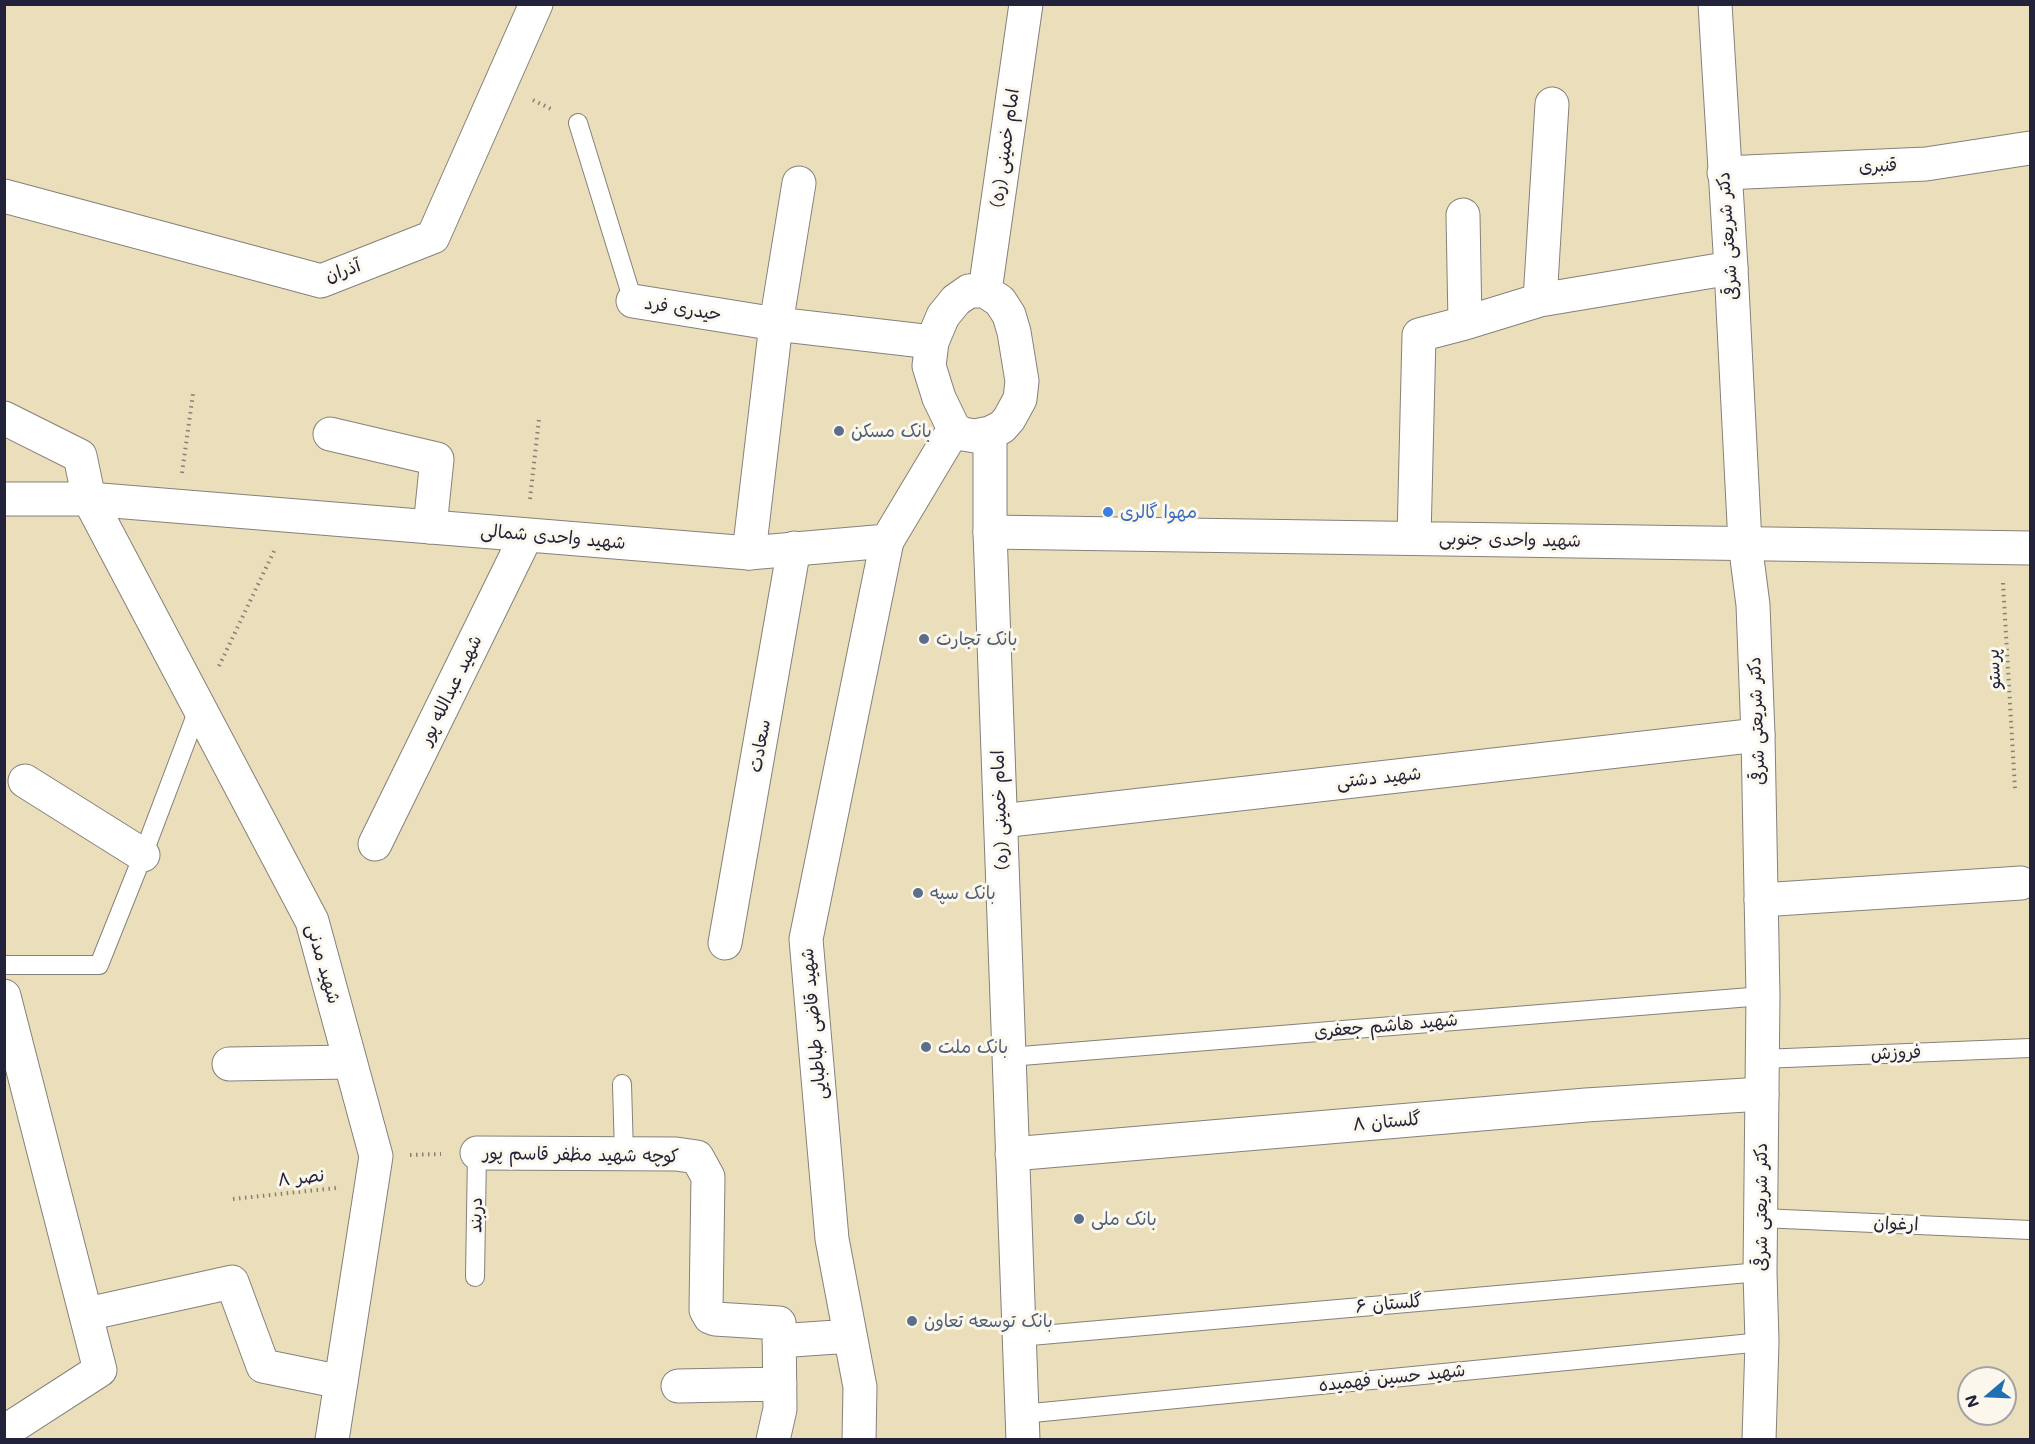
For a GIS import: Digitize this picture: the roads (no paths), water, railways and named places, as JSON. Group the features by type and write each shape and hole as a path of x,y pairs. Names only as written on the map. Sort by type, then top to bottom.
{"street":[{"name":"آذران","path":"4,196 321,281 433,237 536,4"},
{"name":"امام خمینی (ره)","path":"985,291 1026,4"},
{"name":"دکتر شریعتی شرقی","path":"1714,4 1731,268 1745,543 1753,605 1758,735 1763,996 1760,1272 1762,1342 1759,1440"},
{"path":"1540,300 1552,104"},
{"name":"قنبری","path":"1724,173 1926,164 2031,148"},
{"path":"749,553 776,324 799,183"},
{"path":"1463,216 1465,323"},
{"path":"1414,538 1419,335 1540,300 1731,268"},
{"path":"969,291 985,291 1000,301 1009,315 1022,381 1020,399 1010,419 1002,427 990,433 975,436 963,434 954,429 946,416 933,382 930,366 932,342 943,316 956,300 969,291"},
{"name":"حیدری فرد","path":"633,301 776,324 932,342"},
{"name":"شهيد مدنی","path":"4,418 80,456 89,499 312,921 350,1062 374,1171 332,1440"},
{"path":"887,540 954,429"},
{"name":"امام خمینی (ره)","path":"990,433 990,532 1023,1427"},
{"path":"330,434 437,459 429,527"},
{"name":"شهید واحدی شمالی","path":"4,499 89,499 749,553 887,540"},
{"name":"شهید واحدی جنوبی","path":"990,532 2016,548"},
{"name":"شهید عبدالله پور","path":"375,844 526,536"},
{"name":"شهید قاضی طباطبایی","path":"859,1440 860,1387 832,1239 806,939 887,540"},
{"name":"سعادت","path":"725,943 794,549"},
{"name":"شهید دشتی","path":"1000,821 1758,735"},
{"path":"25,782 143,855"},
{"path":"1761,900 2021,883"},
{"path":"4,996 100,1370 4,1432"},
{"path":"229,1064 350,1062"},
{"name":"گلستان ۸","path":"1012,1154 1586,1105 1762,1094"},
{"name":"کوچه شهید مظفر قاسم پور","path":"477,1153 676,1154 697,1158 708,1177 706,1310 710,1317 715,1319 779,1332"},
{"path":"87,1314 232,1282 263,1366 341,1382"},
{"path":"773,1440 780,1409 779,1332 850,1336"},
{"path":"678,1386 780,1384"}],"lane":[{"name":"حیدری فرد","path":"578,123 633,301"},
{"path":"4,965 99,965 199,707"},
{"name":"شهيد هاشم جعفری","path":"1009,1057 1763,996"},
{"name":"فروزش","path":"1762,1059 2031,1048"},
{"path":"622,1084 624,1154"},
{"name":"دربند","path":"475,1277 477,1153"},
{"name":"ارغوان","path":"1761,1218 2031,1230"},
{"name":"گلستان ۶","path":"1019,1337 1760,1272"},
{"name":"شهيد حسین فهمیده","path":"1023,1427 1762,1342"}],"place":[{"name":"بانک مسکن","path":"839,431"},
{"name":"مهوا گالری","path":"1108,512"},
{"name":"بانک تجارت","path":"924,639"},
{"name":"بانک سپه","path":"918,893"},
{"name":"بانک ملت","path":"926,1047"},
{"name":"بانک ملی","path":"1079,1219"},
{"name":"بانک توسعه تعاون","path":"912,1321"}]}
